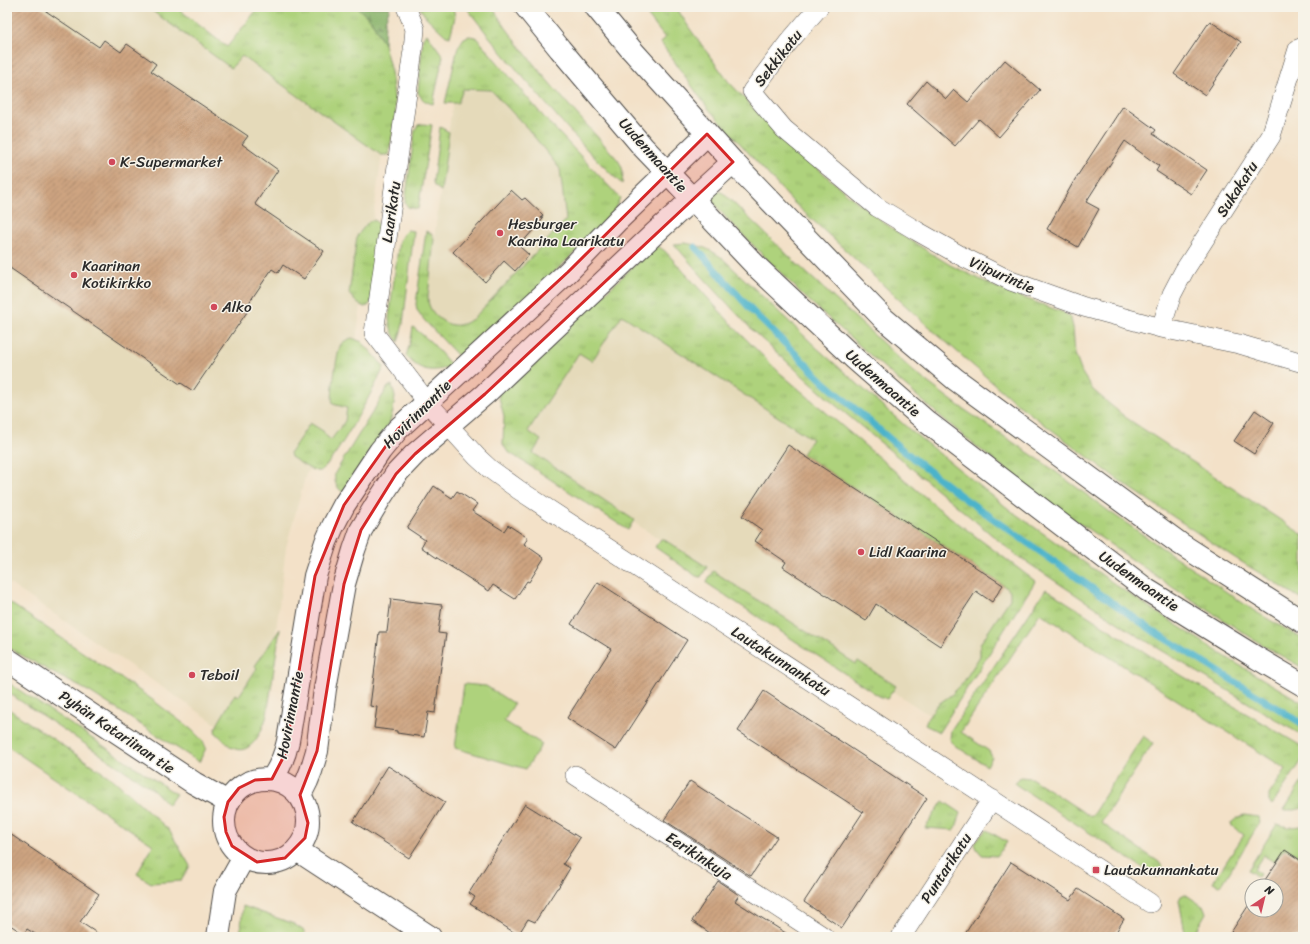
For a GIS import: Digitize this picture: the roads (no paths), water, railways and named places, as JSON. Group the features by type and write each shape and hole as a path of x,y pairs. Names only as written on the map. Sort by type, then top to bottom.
{"street":[{"name":"Laarikatu","path":"406,7 415,29 414,50 374,333 427,402"},
{"name":"Uudenmaantie","path":"526,7 571,62 667,172 758,268 855,359 927,422 1147,590 1303,685"},
{"path":"596,7 630,48 707,134 884,319 955,379 1179,543 1303,622"},
{"name":"Sekkikatu","path":"752,91 788,43 819,7"},
{"name":"Sukakatu","path":"1161,328 1172,294 1184,271 1271,136 1298,49 1303,47"},
{"name":"Viipurintie","path":"752,91 784,129 876,207 963,257 1011,281 1084,307 1161,328 1238,344 1303,363"},
{"name":"Hovirinnantie","path":"272,779 280,766 288,741 314,576 330,531 344,504 380,451 398,429 568,272 618,220 707,134"},
{"name":"Hovirinnantie","path":"300,795 310,776 317,750 325,689 344,584 354,550 361,530 396,474 415,454 485,394 733,162"},
{"name":"Lautakunnankatu","path":"427,402 490,469 519,490 1150,903"},
{"name":"Pyhän Katariinan tie","path":"7,659 194,783 228,802"},
{"name":"Eerikinkuja","path":"575,775 824,937"},
{"path":"272,779 289,785 300,795 306,808 308,823 305,838 297,850 285,858 272,863 257,862 244,857 232,846 226,832 224,817 228,802 239,788 255,780 272,779"},
{"name":"Puntarikatu","path":"901,937 992,799"},
{"path":"297,850 430,937"},
{"path":"218,937 226,891 244,857"}],"waterway":[{"path":"695,247 754,313 825,383 899,447 961,496 1153,631 1303,724"}],"place":[{"name":"K-Supermarket","path":"112,162"},
{"name":"Hesburger Kaarina Laarikatu","path":"500,233"},
{"name":"Kaarinan Kotikirkko","path":"74,275"},
{"name":"Alko","path":"214,307"},
{"name":"Lidl Kaarina","path":"861,552"},
{"name":"Teboil","path":"192,675"},
{"name":"Lautakunnankatu","path":"1096,870"}]}
